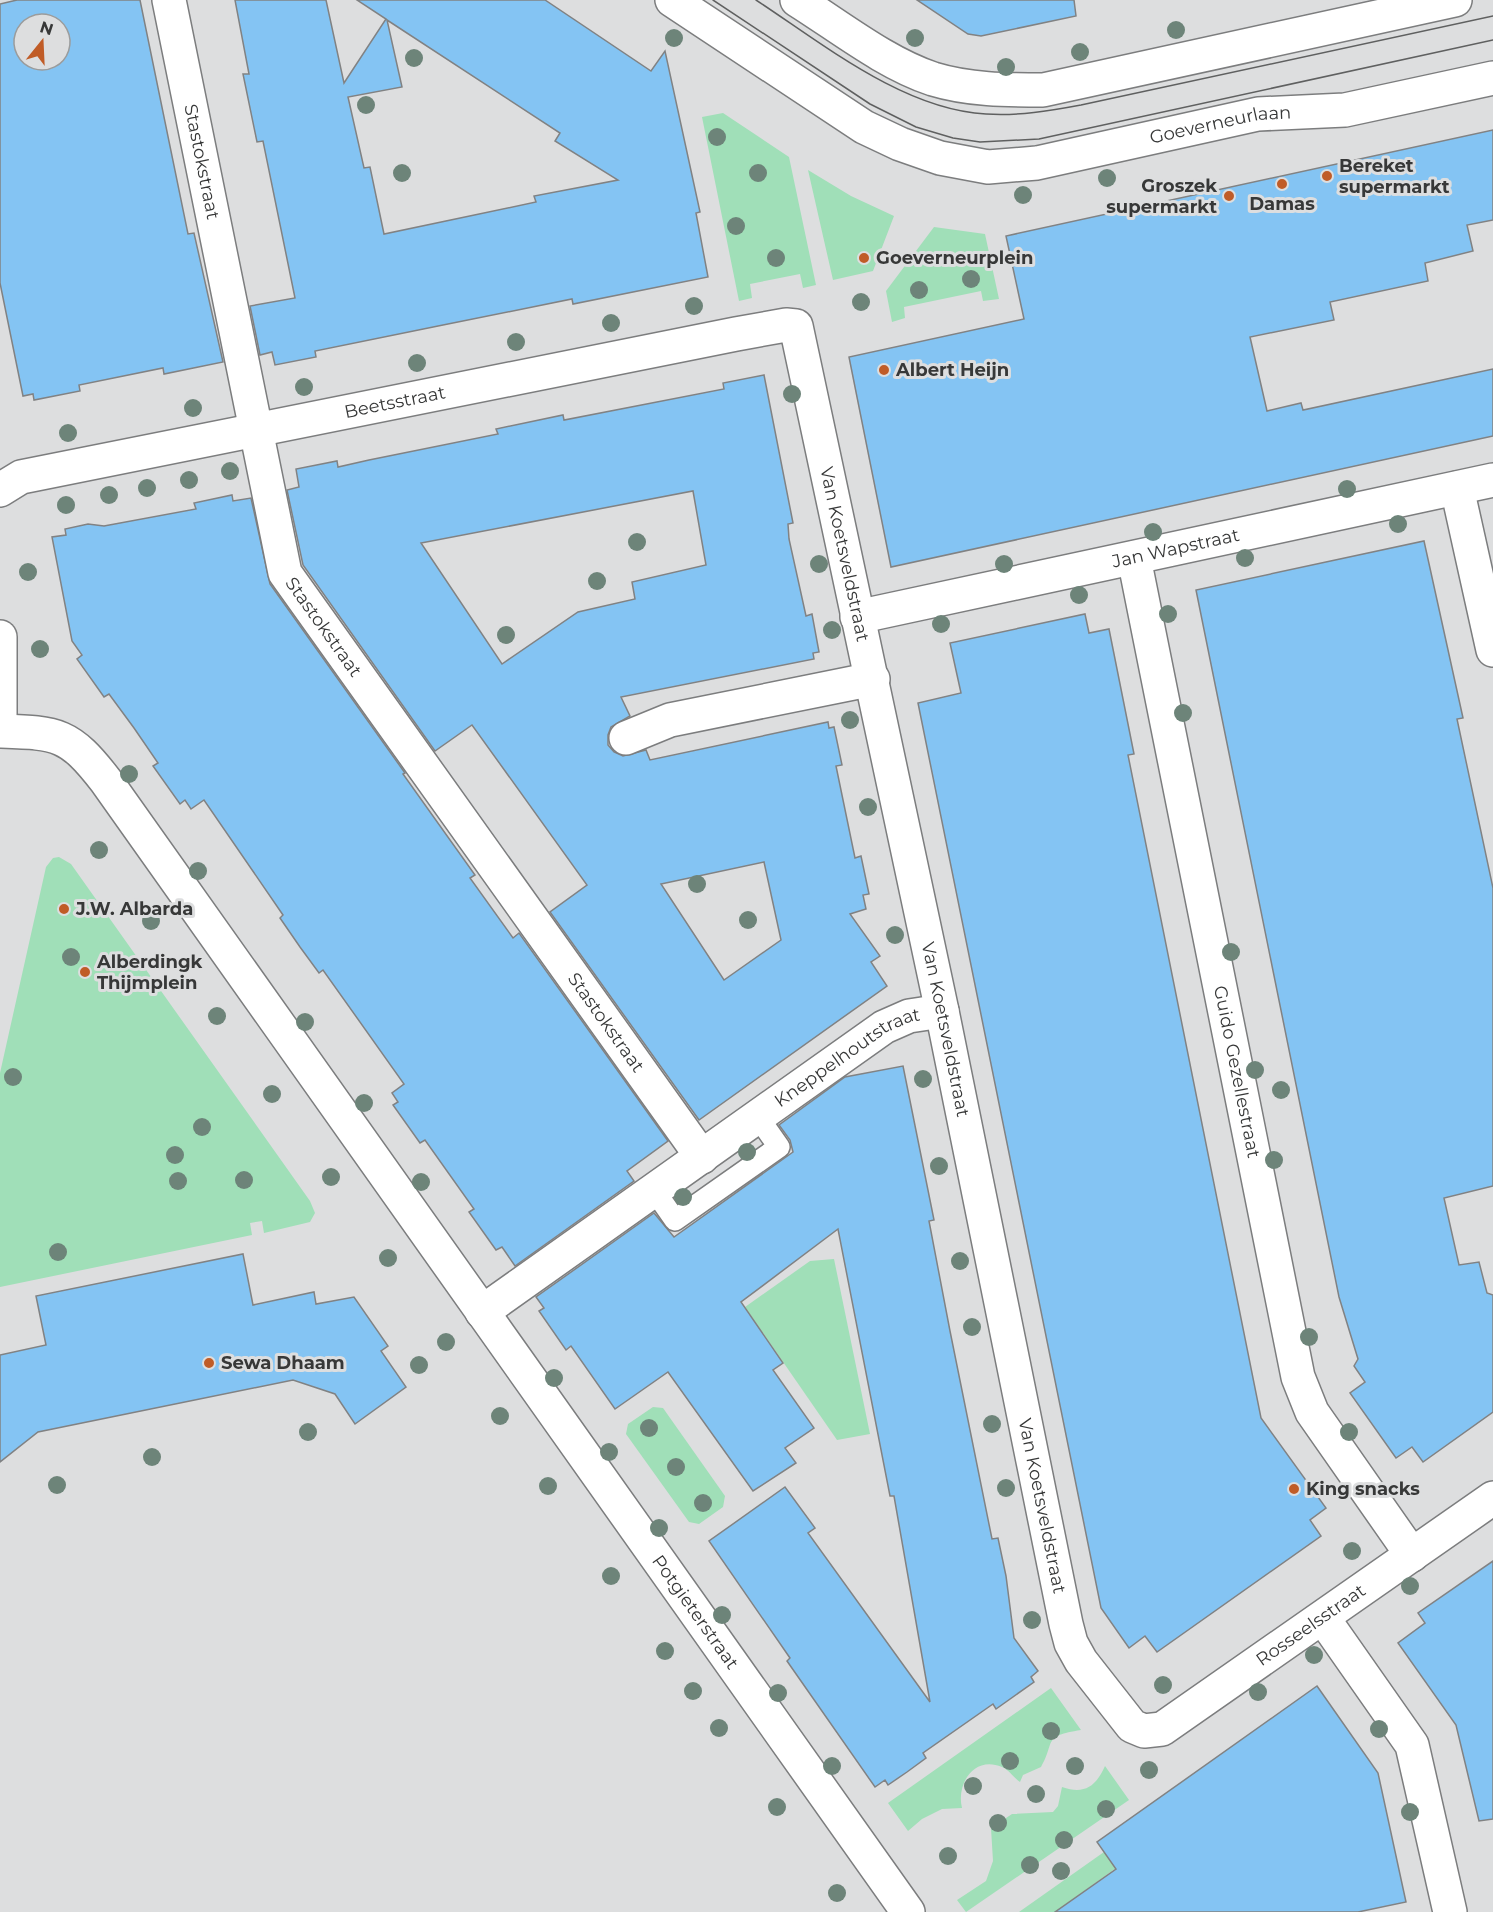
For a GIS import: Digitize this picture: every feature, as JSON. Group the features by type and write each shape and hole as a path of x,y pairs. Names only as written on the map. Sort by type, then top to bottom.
{"street":[{"name":"Stastokstraat","path":"169,0 287,576 702,1157"},
{"name":"Goeverneurlaan","path":"672,0 864,127 900,144 948,160 988,167 1013,167 1258,114 1345,110 1493,78"},
{"path":"797,0 912,70 964,87 1043,90 1455,0"},
{"name":"Beetsstraat","path":"0,490 21,477 742,333 794,326"},
{"name":"Van Koetsveldstraat","path":"794,326 798,330 804,353 857,617 873,679 1068,1634 1081,1661 1127,1721"},
{"name":"Jan Wapstraat","path":"857,617 1493,480"},
{"path":"1458,488 1493,650"},
{"name":"Guido Gezellestraat","path":"1134,558 1298,1377 1312,1412 1412,1555"},
{"path":"0,637 0,718"},
{"path":"626,738 670,720 873,679"},
{"path":"0,731 53,734 75,747 93,765 482,1312"},
{"name":"Kneppelhoutstraat","path":"482,1312 889,1024 909,1016 942,1011"},
{"name":"Potgieterstraat","path":"482,1312 908,1912"},
{"name":"Rosseelsstraat","path":"1127,1721 1144,1731 1162,1729 1493,1498"},
{"path":"1323,1618 1414,1750 1450,1912"}],"lane":[{"name":"Kneppelhoutstraat","path":"654,1190 675,1220 779,1147 758,1117"}],"green space":[{"path":"723,113 789,157 816,285 803,288 800,274 750,284 752,298 739,301 702,117"},
{"path":"808,170 851,196 894,216 873,271 833,280"},
{"path":"934,227 985,234 999,299 983,301 981,291 904,307 905,318 892,322 886,291"},
{"name":"Alberdingk Thijmplein","path":"59,857 71,864 310,1201 315,1213 310,1222 264,1233 262,1221 250,1223 252,1235 0,1287 0,1073 46,867 53,858"},
{"path":"834,1259 870,1434 837,1440 745,1307 810,1261"},
{"path":"653,1407 663,1408 725,1496 723,1507 699,1524 689,1522 626,1434 628,1424"},
{"path":"1051,1688 1081,1730 1068,1732 1055,1738 1041,1767 1023,1775 1020,1782 1002,1767 992,1764 975,1768 969,1774 962,1790 962,1808 942,1809 922,1819 908,1831 888,1803"},
{"path":"1105,1766 1129,1800 966,1912 957,1900 986,1881 993,1861 991,1828 1012,1814 1053,1812 1058,1806 1062,1787 1077,1790 1089,1787 1098,1779"},
{"path":"1104,1852 1116,1868 1055,1912 1019,1912"}],"building":[{"path":"17,0 140,0 188,234 194,233 223,362 164,374 163,368 79,385 80,391 34,400 33,394 23,396 0,283 0,4"},
{"path":"235,0 326,0 344,83 386,19 357,0 545,0 651,71 665,51 700,212 696,213 708,277 573,304 572,299 315,351 316,357 275,365 272,352 260,355 250,306 295,298 263,141 257,142 243,74 249,74","holes":["387,20 560,133 555,141 618,180 534,196 536,202 384,234 370,167 364,168 348,97 402,87"]},
{"path":"917,0 1074,0 1076,16 981,36 968,34"},
{"path":"1493,130 1493,220 1467,225 1473,251 1425,263 1428,281 1330,302 1334,320 1250,337 1267,411 1301,403 1303,410 1493,369 1493,436 891,567 849,357 1024,319 1006,236"},
{"path":"764,375 793,523 788,524 789,539 806,616 812,614 819,652 813,653 814,659 621,697 630,716 611,727 608,745 614,752 623,756 646,750 650,760 828,722 829,728 834,727 842,765 836,766 855,858 861,856 869,894 863,895 866,909 850,914 880,956 871,962 887,986 699,1120 550,912 587,885 472,725 435,751 303,565 287,490 299,487 296,469 337,461 338,467 498,434 496,429 563,415 564,420 724,389 723,383","holes":["693,491 706,565 632,582 635,599 578,612 502,664 421,543","764,862 781,940 724,980 661,884"]},
{"path":"232,495 233,501 251,498 270,584 475,875 470,878 513,938 519,933 668,1141 627,1171 634,1181 515,1266 502,1247 496,1250 469,1212 474,1209 425,1140 420,1143 393,1105 398,1102 392,1093 404,1084 323,970 319,973 300,947 280,918 283,915 204,800 191,809 185,800 180,804 153,766 158,763 134,728 109,694 104,697 77,659 82,655 72,641 52,537 66,535 65,529 88,524 104,526 196,509 194,503"},
{"path":"1424,541 1463,718 1457,719 1493,888 1493,1186 1444,1198 1459,1265 1479,1262 1487,1293 1493,1295 1493,1412 1423,1462 1412,1447 1396,1458 1350,1393 1365,1382 1354,1366 1358,1359 1339,1297 1196,590"},
{"path":"1085,614 1089,633 1109,629 1134,754 1128,755 1261,1418 1326,1508 1310,1520 1321,1536 1157,1652 1145,1636 1129,1648 1101,1608 918,703 961,693 950,643"},
{"path":"903,1066 934,1220 929,1221 950,1331 992,1539 998,1538 1006,1576 1014,1638 1038,1671 1031,1677 1034,1682 996,1709 993,1704 923,1753 926,1758 888,1785 885,1780 875,1787 787,1661 790,1658 709,1541 785,1487 815,1528 808,1533 930,1702 894,1496 890,1496 838,1229 741,1302 783,1363 773,1370 814,1428 785,1448 796,1463 753,1491 668,1372 615,1409 571,1346 566,1350 539,1311 544,1308 536,1297 654,1213 674,1237 793,1152 790,1140 779,1125 845,1077"},
{"name":"Sewa Dhaam","path":"243,1254 253,1305 314,1292 316,1304 354,1297 388,1346 381,1351 406,1387 355,1424 335,1394 293,1380 38,1432 0,1462 0,1355 46,1345 36,1296"},
{"path":"1493,1561 1493,1819 1479,1821 1456,1725 1398,1643 1425,1623 1418,1613"},
{"path":"1317,1686 1378,1773 1406,1902 1358,1912 1055,1912 1116,1869 1097,1842"}],"tram line":[{"path":"713,0 870,104 916,127 953,138 980,142 1039,139 1493,40"},
{"path":"756,0 865,72 895,88 925,101 955,110 986,114 1034,112 1081,105 1493,16"}],"place":[{"name":"Bereket supermarkt","path":"1327,176"},
{"name":"Damas","path":"1282,184"},
{"name":"Groszek supermarkt","path":"1229,196"},
{"name":"Goeverneurplein","path":"864,258"},
{"name":"Albert Heijn","path":"884,370"},
{"name":"J.W. Albarda","path":"64,909"},
{"name":"Alberdingk Thijmplein","path":"85,972"},
{"name":"Sewa Dhaam","path":"209,1363"},
{"name":"King snacks","path":"1294,1489"}]}
